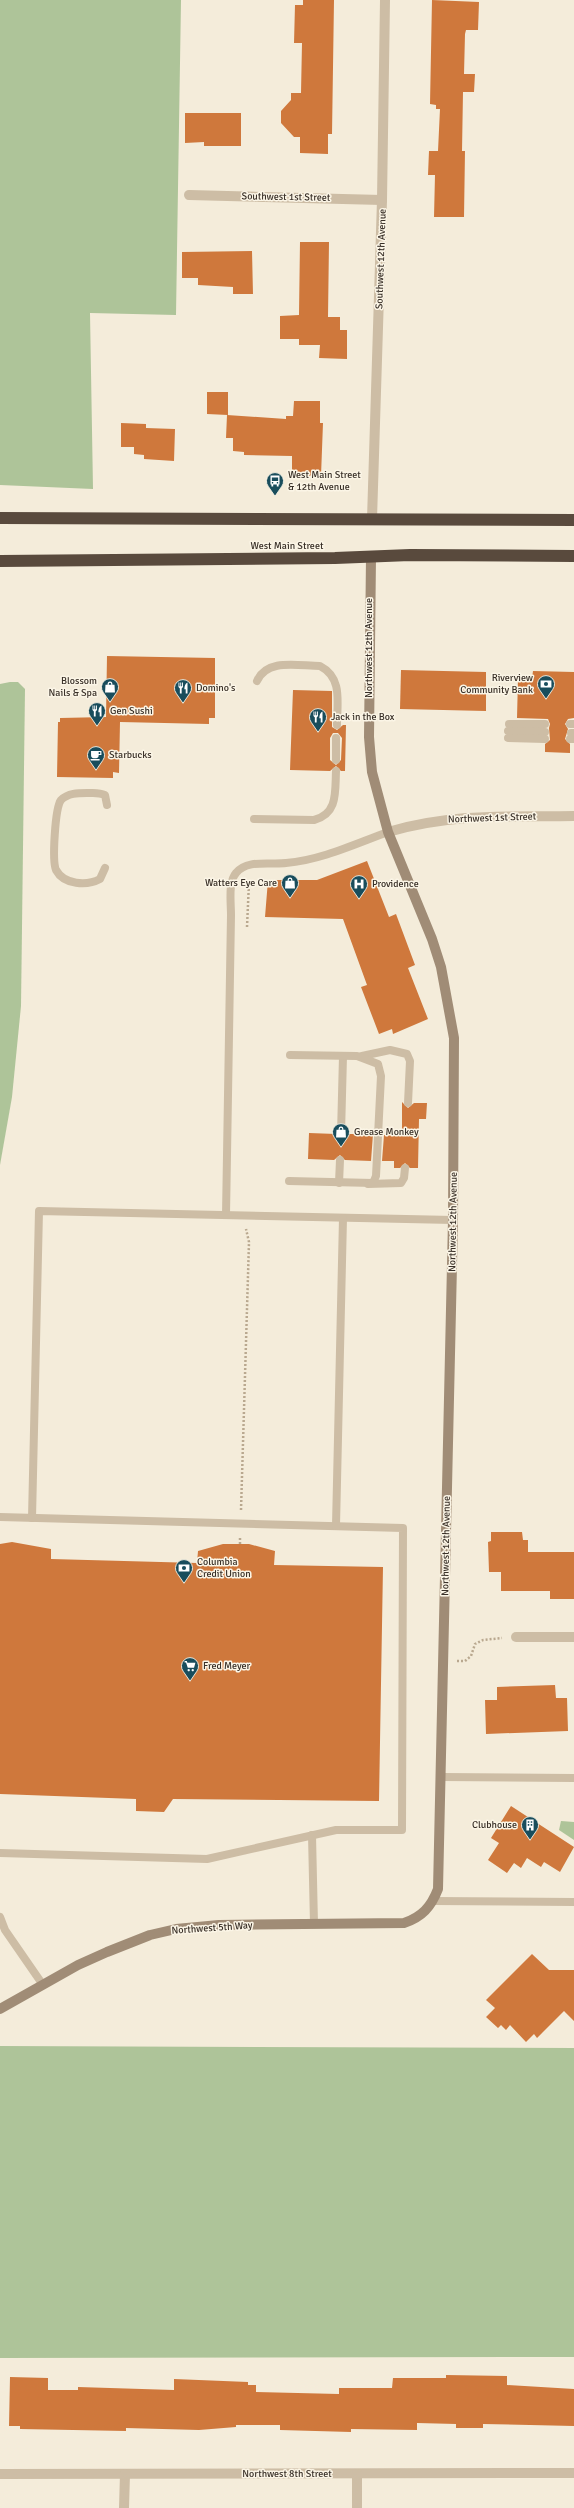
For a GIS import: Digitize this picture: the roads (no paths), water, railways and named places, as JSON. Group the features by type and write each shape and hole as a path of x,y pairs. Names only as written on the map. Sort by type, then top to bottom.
{"highway":[{"path":"0,518 574,520"},
{"name":"West Main Street","path":"0,561 574,556"}],"street":[{"name":"Southwest 12th Avenue","path":"372,519 382,200 385,0"},
{"name":"Southwest 1st Street","path":"189,195 382,200"},
{"name":"Northwest 12th Avenue","path":"371,557 369,737 372,772 388,832 432,939 449,1001 454,1038 456,1072 440,1877 434,1901"},
{"name":"Northwest 1st Street","path":"388,832 422,822 462,817 574,816"},
{"path":"516,1637 574,1637"},
{"name":"Northwest 5th Way","path":"0,2009 78,1965 150,1935 176,1929 220,1925 404,1923 424,1913 434,1901"},
{"name":"Northwest 8th Street","path":"0,2474 574,2473"},
{"path":"124,2508 125,2474"},
{"path":"357,2474 357,2508"}],"lane":[{"path":"257,681 262,671 271,666 320,666 327,670 336,682 337,725"},
{"path":"508,731 545,732"},
{"path":"336,738 336,760"},
{"path":"254,819 314,820 321,818 332,808 335,801 336,771"},
{"path":"105,868 100,879 84,884 74,883 58,873 55,864 56,818 58,805 72,794 101,793 105,795 107,805"},
{"path":"226,1215 231,915 234,874 239,869 253,864 285,863 322,856 388,832"},
{"path":"290,1055 357,1056 390,1050 407,1054 410,1061 408,1103"},
{"path":"341,1134 343,1056"},
{"path":"357,1056 378,1064 381,1076 376,1176 373,1183 366,1184"},
{"path":"339,1183 340,1160"},
{"path":"288,1181 366,1184 401,1183 404,1178 405,1168"},
{"path":"32,1518 39,1211 453,1220"},
{"path":"336,1526 343,1218"},
{"path":"0,1517 403,1528 402,1830 336,1830 207,1859 0,1853"},
{"path":"442,1777 574,1778"},
{"path":"312,1835 314,1924"},
{"path":"434,1901 574,1902"},
{"path":"0,1917 4,1930 43,1985"}],"place":[{"name":"West Main Street & 12th Avenue","path":"275,496"},
{"name":"Riverview Community Bank","path":"546,699"},
{"name":"Blossom Nails & Spa","path":"110,702"},
{"name":"Domino's","path":"183,703"},
{"name":"Gen Sushi","path":"97,726"},
{"name":"Jack in the Box","path":"318,732"},
{"name":"Starbucks","path":"96,770"},
{"name":"Watters Eye Care","path":"290,898"},
{"name":"Providence","path":"359,899"},
{"name":"Grease Monkey","path":"341,1147"},
{"name":"Columbia Credit Union","path":"184,1583"},
{"name":"Fred Meyer","path":"190,1681"},
{"name":"Clubhouse","path":"530,1840"}]}
